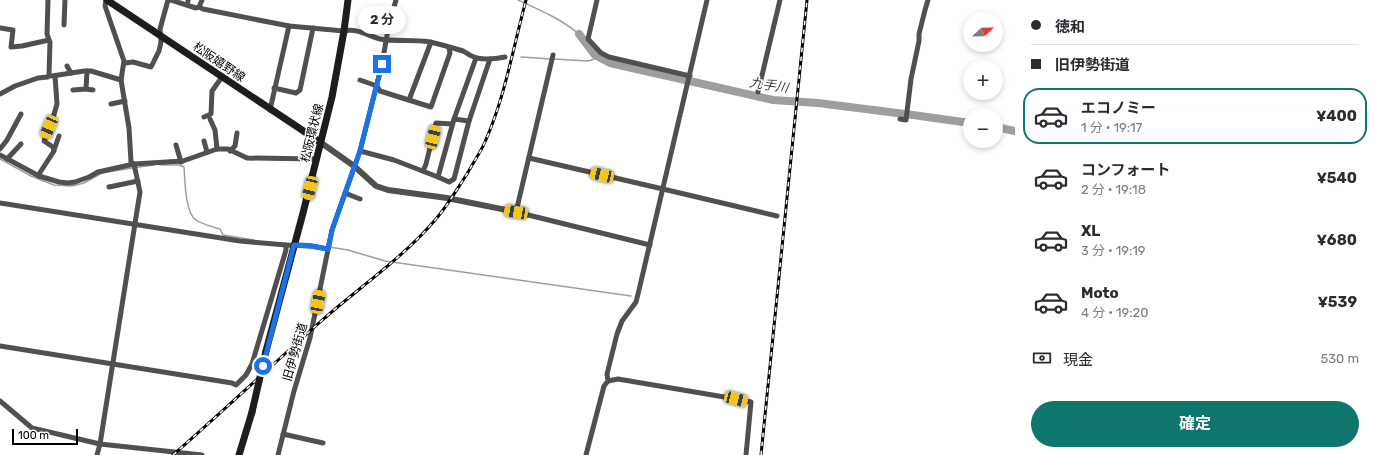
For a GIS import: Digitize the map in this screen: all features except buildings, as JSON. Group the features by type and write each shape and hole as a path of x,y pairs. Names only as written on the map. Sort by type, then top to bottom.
{"main road":[{"name":"松阪嬉野線","path":"106,0 320,142"},
{"name":"松阪環状線","path":"240,455 252,412 290,245 317,160 320,142 332,97 348,0"}],"street":[{"path":"48,0 47,34 53,60 49,76"},
{"path":"64,25 65,0"},
{"path":"97,455 140,192 134,164 131,162 129,128 121,80 125,63 105,6 106,0"},
{"path":"125,63 133,62 151,67 159,51 161,42 160,29 172,0 196,8 199,7 288,26 358,31 386,40 431,42 462,51 476,58 505,58"},
{"path":"199,7 202,0"},
{"name":"旧伊勢街道","path":"278,455 294,391 310,338 332,230 360,151 377,86 389,24 396,0"},
{"path":"597,0 588,39 601,53 620,61 690,76"},
{"path":"608,381 607,374 617,334 622,321 636,302 707,0"},
{"path":"758,92 780,0"},
{"path":"900,119 906,120 919,34 928,0"},
{"path":"270,110 288,26"},
{"path":"0,28 13,30 11,47 49,40"},
{"path":"274,88 296,93 300,90 313,28"},
{"path":"409,100 431,42"},
{"path":"360,80 377,86 380,91 431,107 450,53 449,48"},
{"path":"516,212 553,55"},
{"path":"438,177 453,122 476,58"},
{"path":"360,151 394,160 449,182 454,179 469,121 490,59"},
{"path":"67,66 71,73"},
{"path":"0,94 15,86 38,78 87,71 121,80"},
{"path":"86,89 87,71"},
{"path":"54,151 53,147 44,141 53,118 56,104 55,76"},
{"path":"204,117 211,114 212,91 222,77"},
{"path":"73,90 93,90"},
{"path":"110,104 125,101"},
{"path":"0,149 22,114"},
{"path":"210,119 215,130 217,149"},
{"path":"423,171 436,123 469,121"},
{"path":"230,150 234,146 237,133"},
{"path":"39,176 54,151 60,136"},
{"path":"204,141 207,152"},
{"path":"320,142 354,166 376,186 384,189 447,198 516,212 650,245"},
{"path":"7,159 21,144"},
{"path":"176,145 181,162"},
{"path":"1,157 39,176 59,182 75,182 90,177 98,172 134,164 181,162 217,149 228,149 247,158 317,160"},
{"path":"529,158 777,216"},
{"path":"109,187 138,181"},
{"path":"345,193 360,198"},
{"path":"0,203 240,241 311,246 328,249"},
{"path":"0,346 236,385 246,375 252,364 286,250 290,245"},
{"path":"586,455 604,386 608,381 618,380 751,402 746,455"},
{"path":"0,401 32,428 100,444 180,454 202,455"},
{"path":"283,434 323,443"}],"waterway":[{"path":"518,0 558,19 579,34"},
{"name":"九手川","path":"579,34 595,55 610,63 773,100 818,103 963,122"},
{"path":"521,57 551,59"},
{"path":"554,59 588,61 598,58"},
{"name":"九手川","path":"1003,128 1015,131"},
{"path":"0,159 31,176 54,185 72,186 84,183 102,173 154,165"},
{"path":"161,165 179,165 184,167 185,188 188,204 192,216 196,220 220,229 223,235 254,240"},
{"path":"298,243 312,244"},
{"path":"329,247 348,250 385,261 631,296"}],"railway":[{"path":"173,455 319,323 409,247 423,234 440,214 479,154 492,125 503,90 526,0"},
{"path":"761,455 807,0"}],"route":[{"path":"263,366 294,245 328,249 332,230 360,151 382,64"}]}
